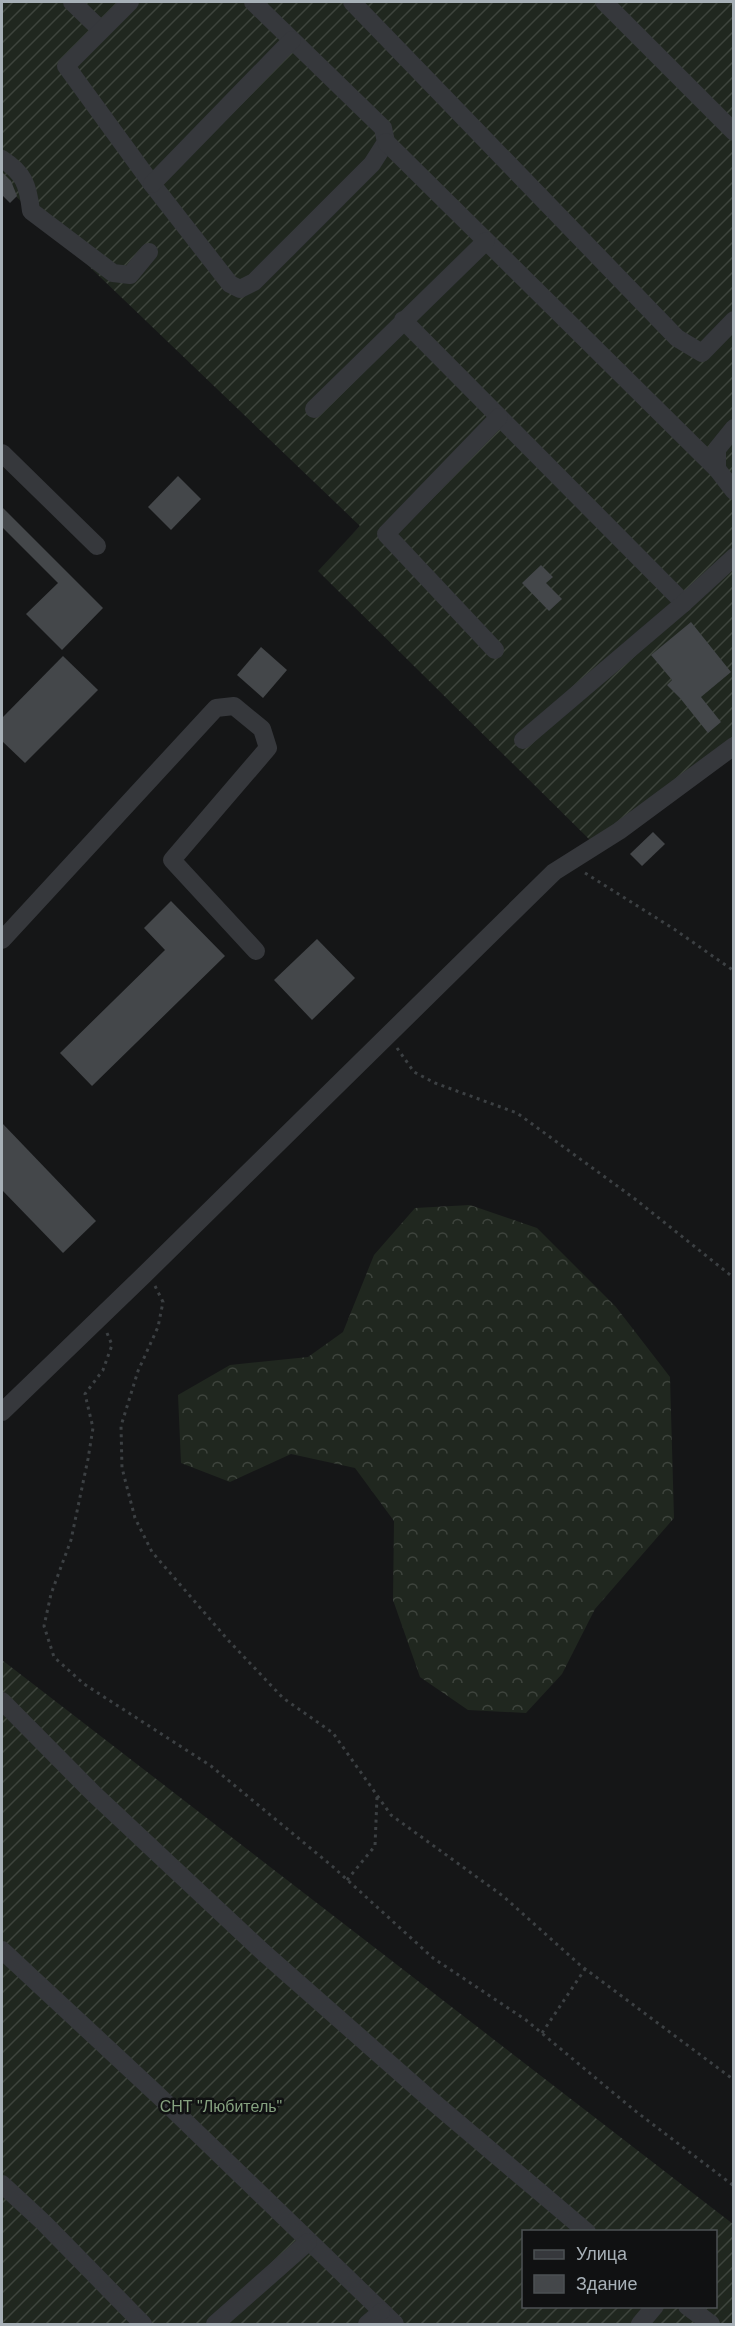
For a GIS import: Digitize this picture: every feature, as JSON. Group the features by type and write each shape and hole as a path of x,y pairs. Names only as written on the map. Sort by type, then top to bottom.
{"street":[{"path":"72,2 101,30"},
{"path":"130,2 66,66 152,184 230,284 240,289 254,282 372,164 386,142"},
{"path":"253,2 382,128 386,142 717,470 734,490"},
{"path":"352,2 677,338 702,352 734,320"},
{"path":"604,2 734,132"},
{"path":"152,184 292,40"},
{"path":"2,159 15,168 29,188 31,211 113,273 130,275 149,252"},
{"path":"314,409 486,241"},
{"path":"403,320 684,603"},
{"path":"495,650 386,534 499,417"},
{"path":"717,470 717,449 734,428"},
{"path":"2,453 97,546"},
{"path":"523,741 684,603 734,557"},
{"path":"2,940 216,708 234,706 262,729 268,748 172,860 256,951"},
{"path":"2,1412 554,872 619,831 734,746"},
{"path":"2,1701 93,1793 263,1952 431,2100 585,2230"},
{"path":"2,1950 160,2097 395,2325"},
{"path":"2,2184 43,2222 143,2325"},
{"path":"215,2325 308,2242"},
{"path":"640,2325 654,2308"},
{"path":"688,2308 711,2325"},
{"path":"367,2325 381,2312"}],"path":[{"path":"568,862 674,929 734,971"},
{"path":"388,1036 414,1072 435,1083 517,1113 635,1199 734,1278"},
{"path":"144,1275 157,1288 163,1302 159,1327 138,1371 121,1426 122,1468 135,1518 152,1552 228,1640 283,1698 333,1733 391,1815 503,1896 585,1969 734,2080"},
{"path":"101,1317 112,1345 103,1370 85,1394 93,1428 88,1459 71,1540 51,1594 44,1626 54,1657 84,1684 211,1766 347,1880 433,1958 526,2020 634,2110 734,2186"},
{"path":"347,1880 375,1846 377,1796"},
{"path":"542,2033 585,1969"}],"green space":[{"path":"2,2 733,2 733,740 596,846 318,571 360,526 2,183"},
{"path":"470,1205 537,1228 616,1307 670,1377 674,1518 595,1609 562,1674 526,1713 468,1710 420,1677 393,1600 394,1521 355,1468 291,1454 230,1482 181,1463 178,1395 230,1365 308,1357 343,1332 374,1255 415,1208"},
{"name":"СНТ \"Любитель\"","path":"2,1660 733,2224 733,2324 2,2324"}],"building":[{"path":"2,172 11,181 17,196 10,203 2,195"},
{"path":"178,476 201,499 171,530 148,507"},
{"path":"2,507 103,608 62,650 26,614 58,583 2,527"},
{"path":"541,565 553,577 546,583 562,599 549,611 522,583"},
{"path":"691,622 731,672 701,697 721,722 708,733 667,685 672,680 651,655"},
{"path":"261,647 287,670 263,698 237,675"},
{"path":"63,656 98,690 25,763 2,741 2,718"},
{"path":"653,832 665,844 642,866 630,854"},
{"path":"171,901 225,956 92,1086 60,1053 165,950 144,928"},
{"path":"317,939 355,978 312,1020 274,980"},
{"path":"2,1123 96,1221 63,1253 2,1190"}]}
